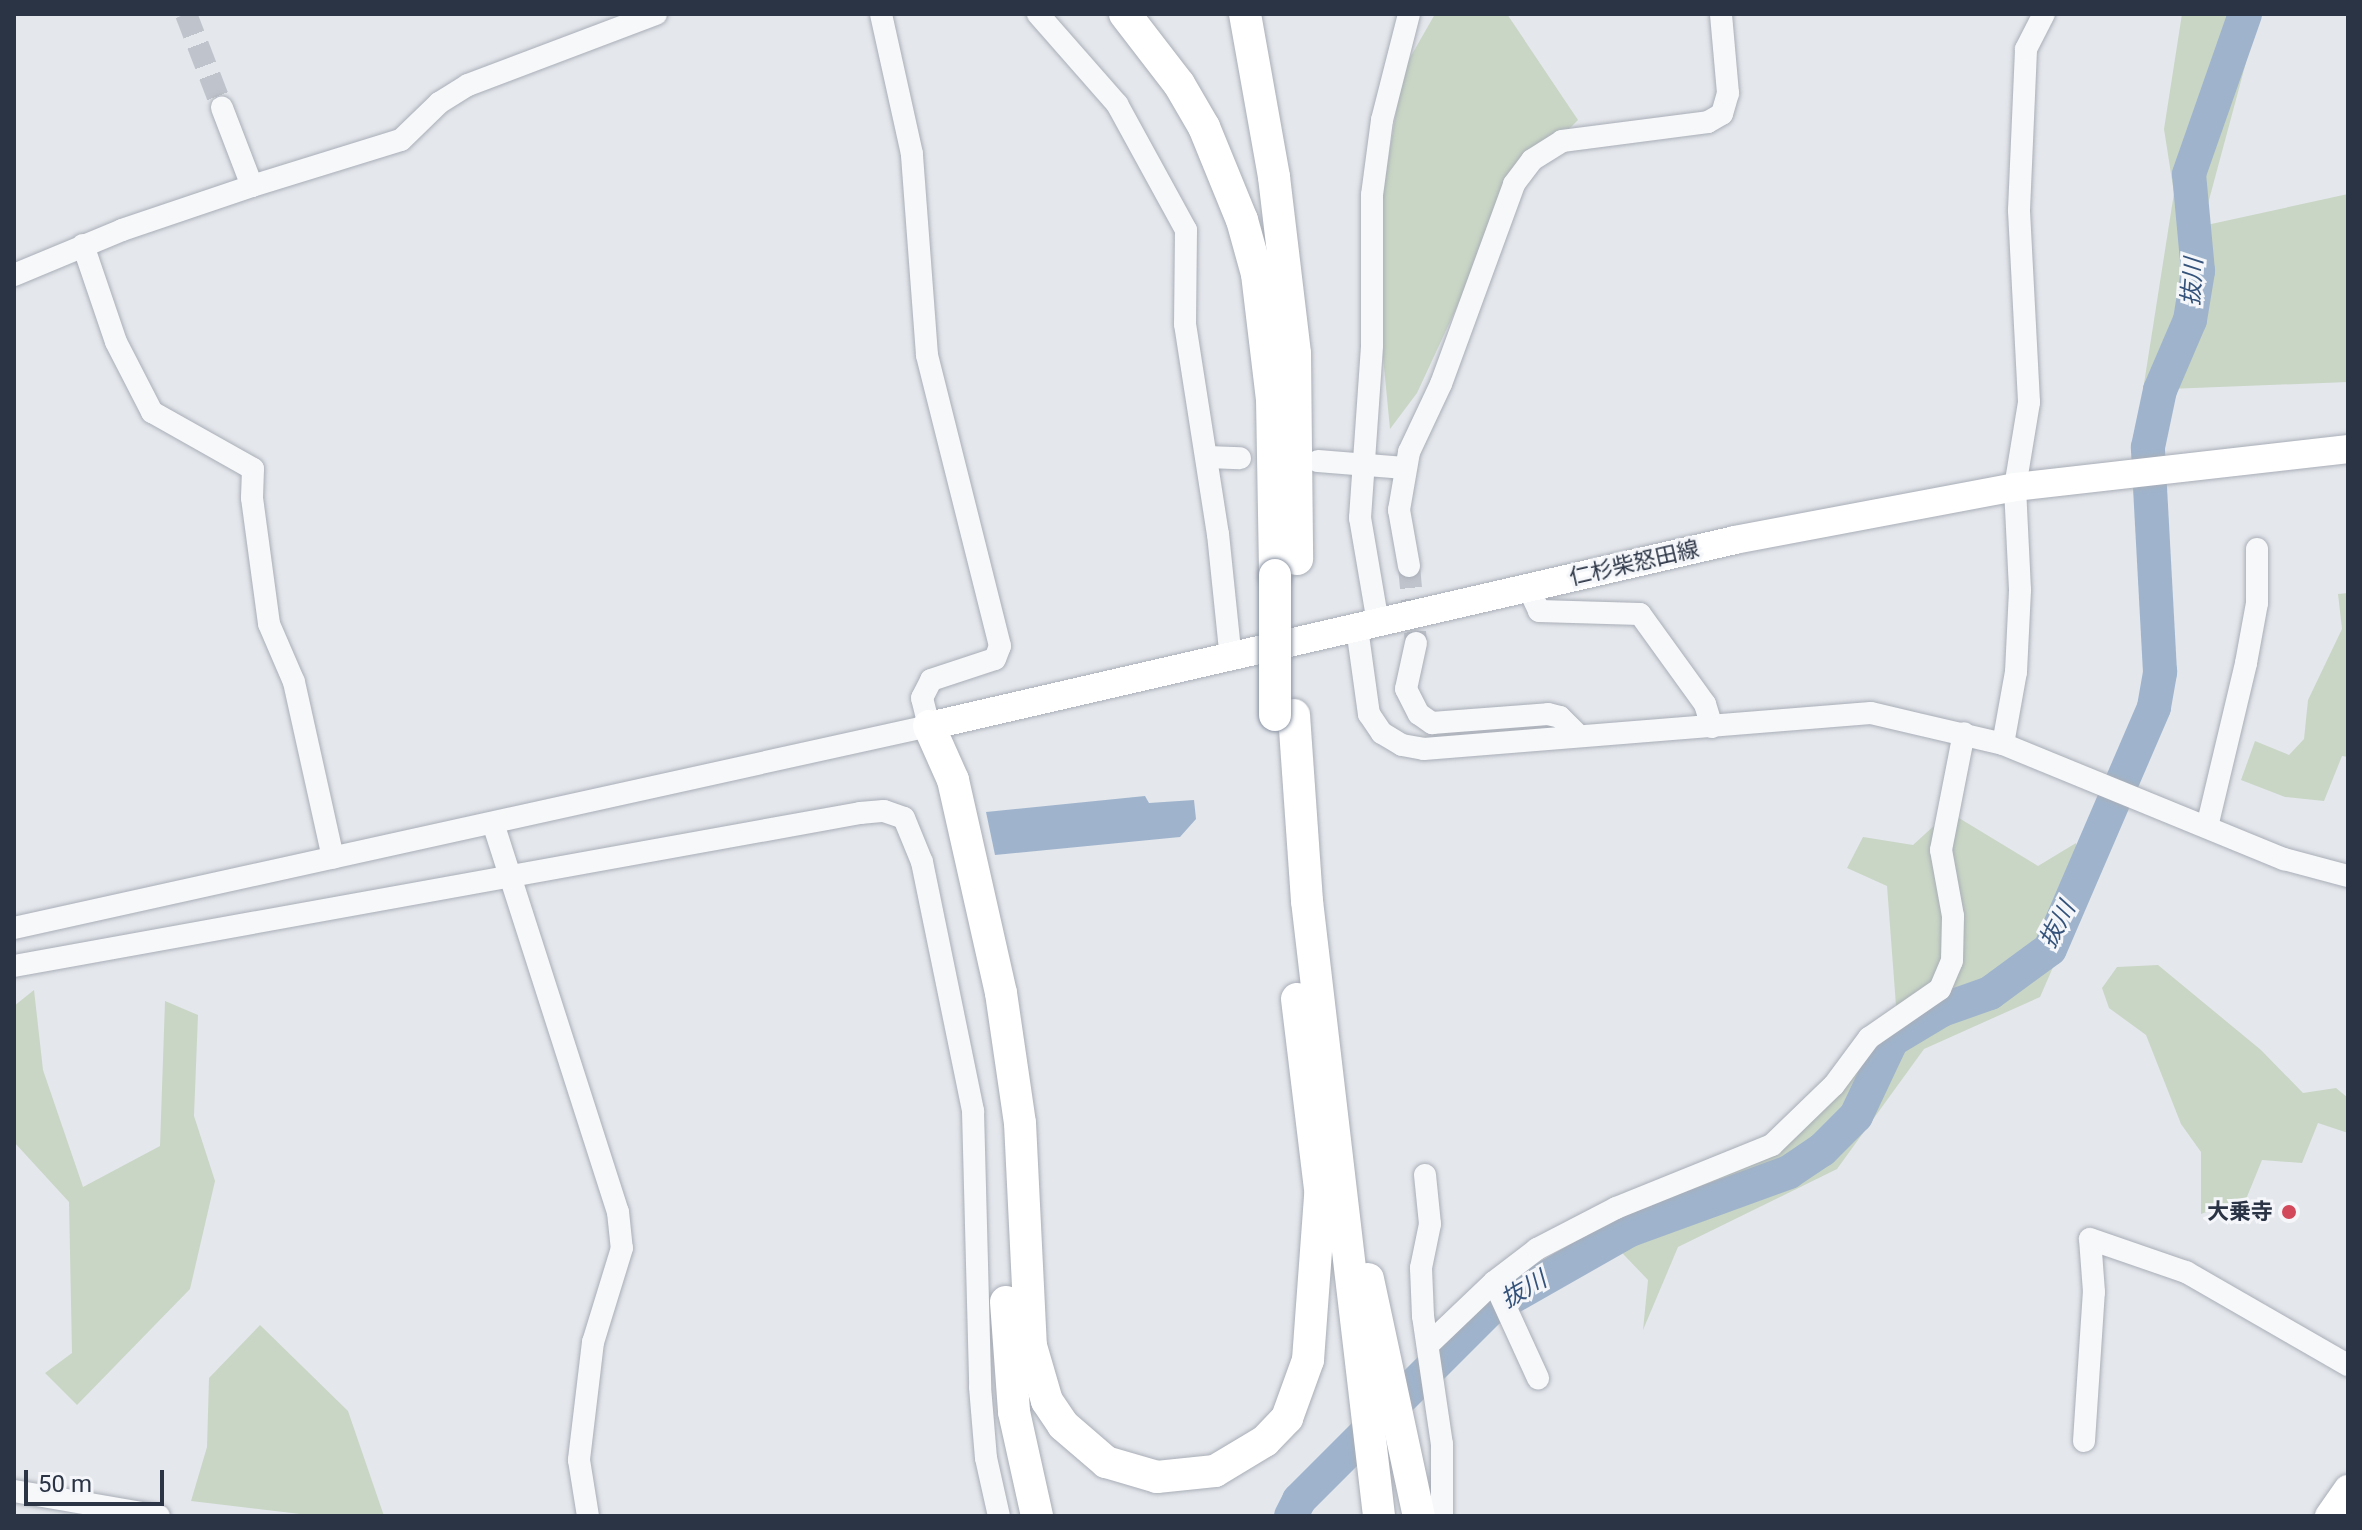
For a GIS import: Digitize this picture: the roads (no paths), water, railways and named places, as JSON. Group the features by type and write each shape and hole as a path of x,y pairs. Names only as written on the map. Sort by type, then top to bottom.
{"highway":[{"path":"1125,14 1179,84 1204,127 1242,220 1257,274 1272,399 1286,576"},
{"path":"1245,14 1274,177 1294,338 1284,715 1286,905 1332,1193 1361,1349 1369,1508"},
{"path":"929,726 953,780 1013,1060 1031,1346 1047,1401 1083,1446 1130,1472 1187,1477 1215,1471 1265,1441 1287,1418 1308,1360 1332,1193"},
{"path":"929,726 931,784 992,1060 1010,1370 1022,1462 1037,1516"},
{"path":"1332,1193 1361,1349 1407,1456 1419,1516"}],"main road":[{"name":"仁杉柴怒田線","path":"929,726 1231,659 1735,540 2015,487 2348,449"},
{"path":"2329,1516 2348,1489"}],"street":[{"path":"14,275 83,245 252,186 401,140 439,103 468,85 656,14"},
{"path":"14,928 929,726 924,687 931,680 985,666 1000,646 940,424 927,355 912,154 881,14"},
{"path":"1038,14 1117,104 1186,230 1185,324 1207,457 1231,659"},
{"path":"1409,14 1374,169 1372,345 1361,538 1368,625 1369,714 1382,733 1402,745 1424,749 1871,713 2003,744 2284,859 2348,876"},
{"path":"1409,566 1399,510 1405,468 1514,184 1532,160 1562,141 1708,122 1722,114 1728,93 1721,14"},
{"path":"2003,744 2016,672 2020,590 2015,487 2029,402 2019,210 2026,49 2044,14"},
{"path":"222,108 252,186"},
{"path":"83,245 116,342 152,412 253,469 252,498 269,624 294,682 333,858"},
{"path":"1207,457 1240,458"},
{"path":"1318,461 1364,461 1405,468"},
{"path":"2207,827 2257,603 2257,549"},
{"path":"1528,587 1539,611 1640,614 1705,704 1712,727"},
{"path":"1416,643 1406,689 1419,714 1432,723 1548,714 1560,717 1579,736"},
{"path":"1428,1345 1497,1288 1537,1249 1616,1208 1772,1145 1834,1085 1869,1038 1940,989 1952,961 1953,916 1941,850 1964,733"},
{"path":"14,966 860,813 884,811 904,818 922,862 973,1111 980,1387 986,1458 999,1516"},
{"path":"493,823 618,1212 622,1248 593,1342 579,1460 588,1516"},
{"path":"1425,1175 1430,1224 1421,1268 1442,1444 1442,1516"},
{"path":"2084,1441 2094,1292 2090,1239 2186,1272 2348,1365"},
{"path":"1497,1288 1538,1378"},
{"path":"14,1491 159,1516"}],"water":[{"path":"1145,796 1149,803 1194,800 1196,819 1180,837 995,855 986,812"}],"waterway":[{"name":"抜川","path":"1291,1516 1299,1500 1489,1310 1630,1230 1789,1172 1822,1150 1856,1116 1892,1040 1942,1010 1990,993 2050,949 2154,707 2160,672 2148,447 2160,390 2190,320 2198,271 2189,174 2245,14"}],"tunnel":[{"path":"186,14 222,108"},
{"path":"1409,566 1416,643"}],"place":[{"name":"大乗寺","path":"2289,1212"}]}
